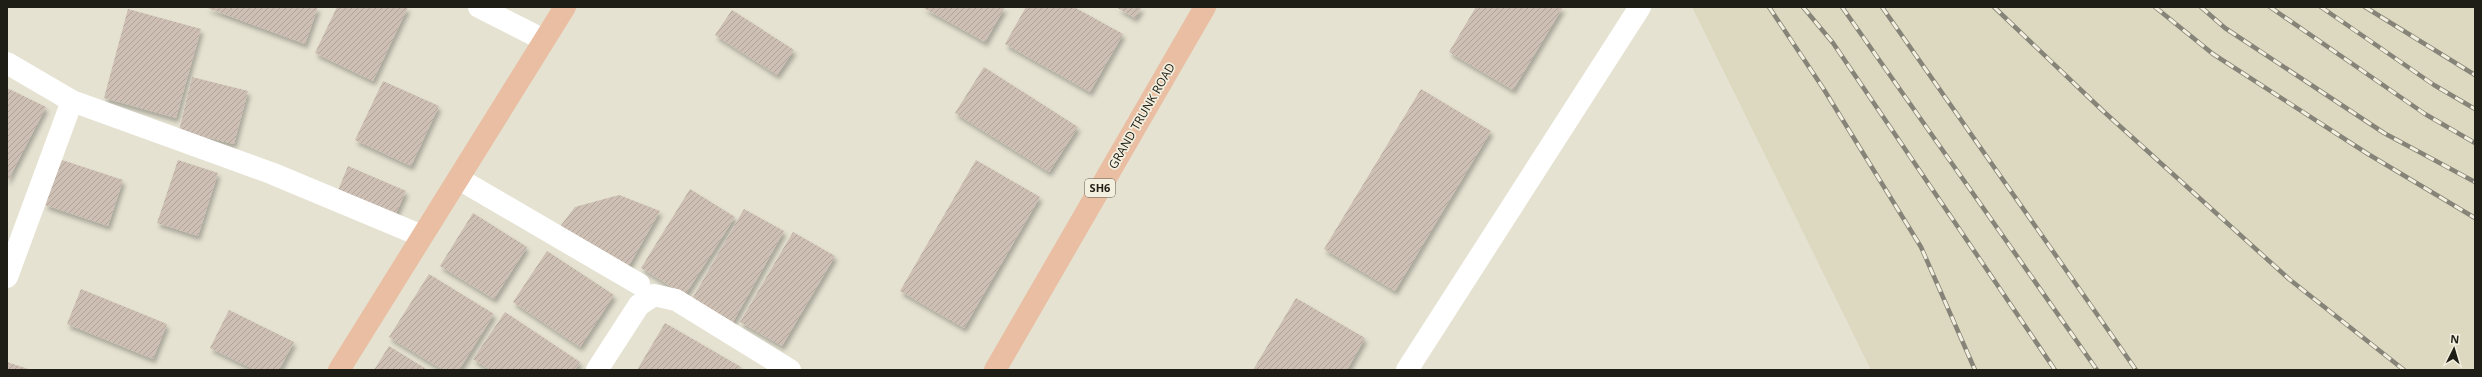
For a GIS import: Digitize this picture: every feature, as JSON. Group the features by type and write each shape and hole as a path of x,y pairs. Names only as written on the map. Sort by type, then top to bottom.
{"main road":[{"path":"339,370 565,7"},
{"name":"GRAND TRUNK ROAD","path":"995,370 1205,7"}],"street":[{"path":"479,7 544,40"},
{"path":"1407,370 1640,7"},
{"path":"7,63 72,101 271,173 422,236"},
{"path":"7,277 72,101"},
{"path":"459,179 639,284"},
{"path":"597,370 639,305 654,294 676,300 790,370"}],"shaded area":[{"path":"1692,7 2475,7 2475,370 1871,370"}],"building":[{"path":"205,7 318,7 305,44"},
{"path":"337,7 408,7 373,81 315,53"},
{"path":"922,7 1005,7 985,42"},
{"path":"1026,7 1074,7 1123,34 1090,92 1005,44"},
{"path":"1116,7 1142,7 1135,18"},
{"path":"1476,7 1563,7 1513,90 1449,52"},
{"path":"128,9 201,29 176,118 104,98"},
{"path":"732,10 794,50 777,75 715,35"},
{"path":"984,67 1078,127 1049,172 955,113"},
{"path":"192,77 248,91 234,144 179,131"},
{"path":"383,81 439,106 411,166 355,140"},
{"path":"7,88 46,107 7,182"},
{"path":"1421,89 1491,131 1395,291 1324,249"},
{"path":"59,159 123,180 108,226 45,205"},
{"path":"178,160 218,173 198,236 157,223"},
{"path":"976,160 1040,197 964,328 900,291"},
{"path":"348,166 406,191 394,218 337,193"},
{"path":"690,189 735,217 685,295 641,268"},
{"path":"619,195 660,211 627,269 558,229 575,207"},
{"path":"744,209 784,231 733,322 692,299"},
{"path":"473,213 527,247 494,299 440,266"},
{"path":"793,232 835,256 782,346 740,322"},
{"path":"547,251 614,295 580,347 513,302"},
{"path":"429,274 494,314 459,370 443,370 389,337"},
{"path":"81,289 167,324 153,359 67,324"},
{"path":"1296,298 1365,338 1347,370 1253,370"},
{"path":"229,310 294,342 279,370 255,370 210,348"},
{"path":"505,312 580,362 575,370 490,370 473,359"},
{"path":"665,323 741,367 740,370 637,370"},
{"path":"389,346 428,370 374,370"},
{"path":"7,362 31,370 7,370"}],"railway":[{"path":"1769,7 1823,88 1921,247 1975,370"},
{"path":"1803,7 1833,43 2055,370"},
{"path":"1842,7 2097,370"},
{"path":"1882,7 2136,370"},
{"path":"1994,7 2102,110 2289,279 2404,370"},
{"path":"2155,7 2213,54 2368,154 2475,218"},
{"path":"2201,7 2225,28 2384,133 2475,182"},
{"path":"2270,7 2425,114 2475,143"},
{"path":"2321,7 2434,85 2475,109"},
{"path":"2365,7 2475,75"}]}
